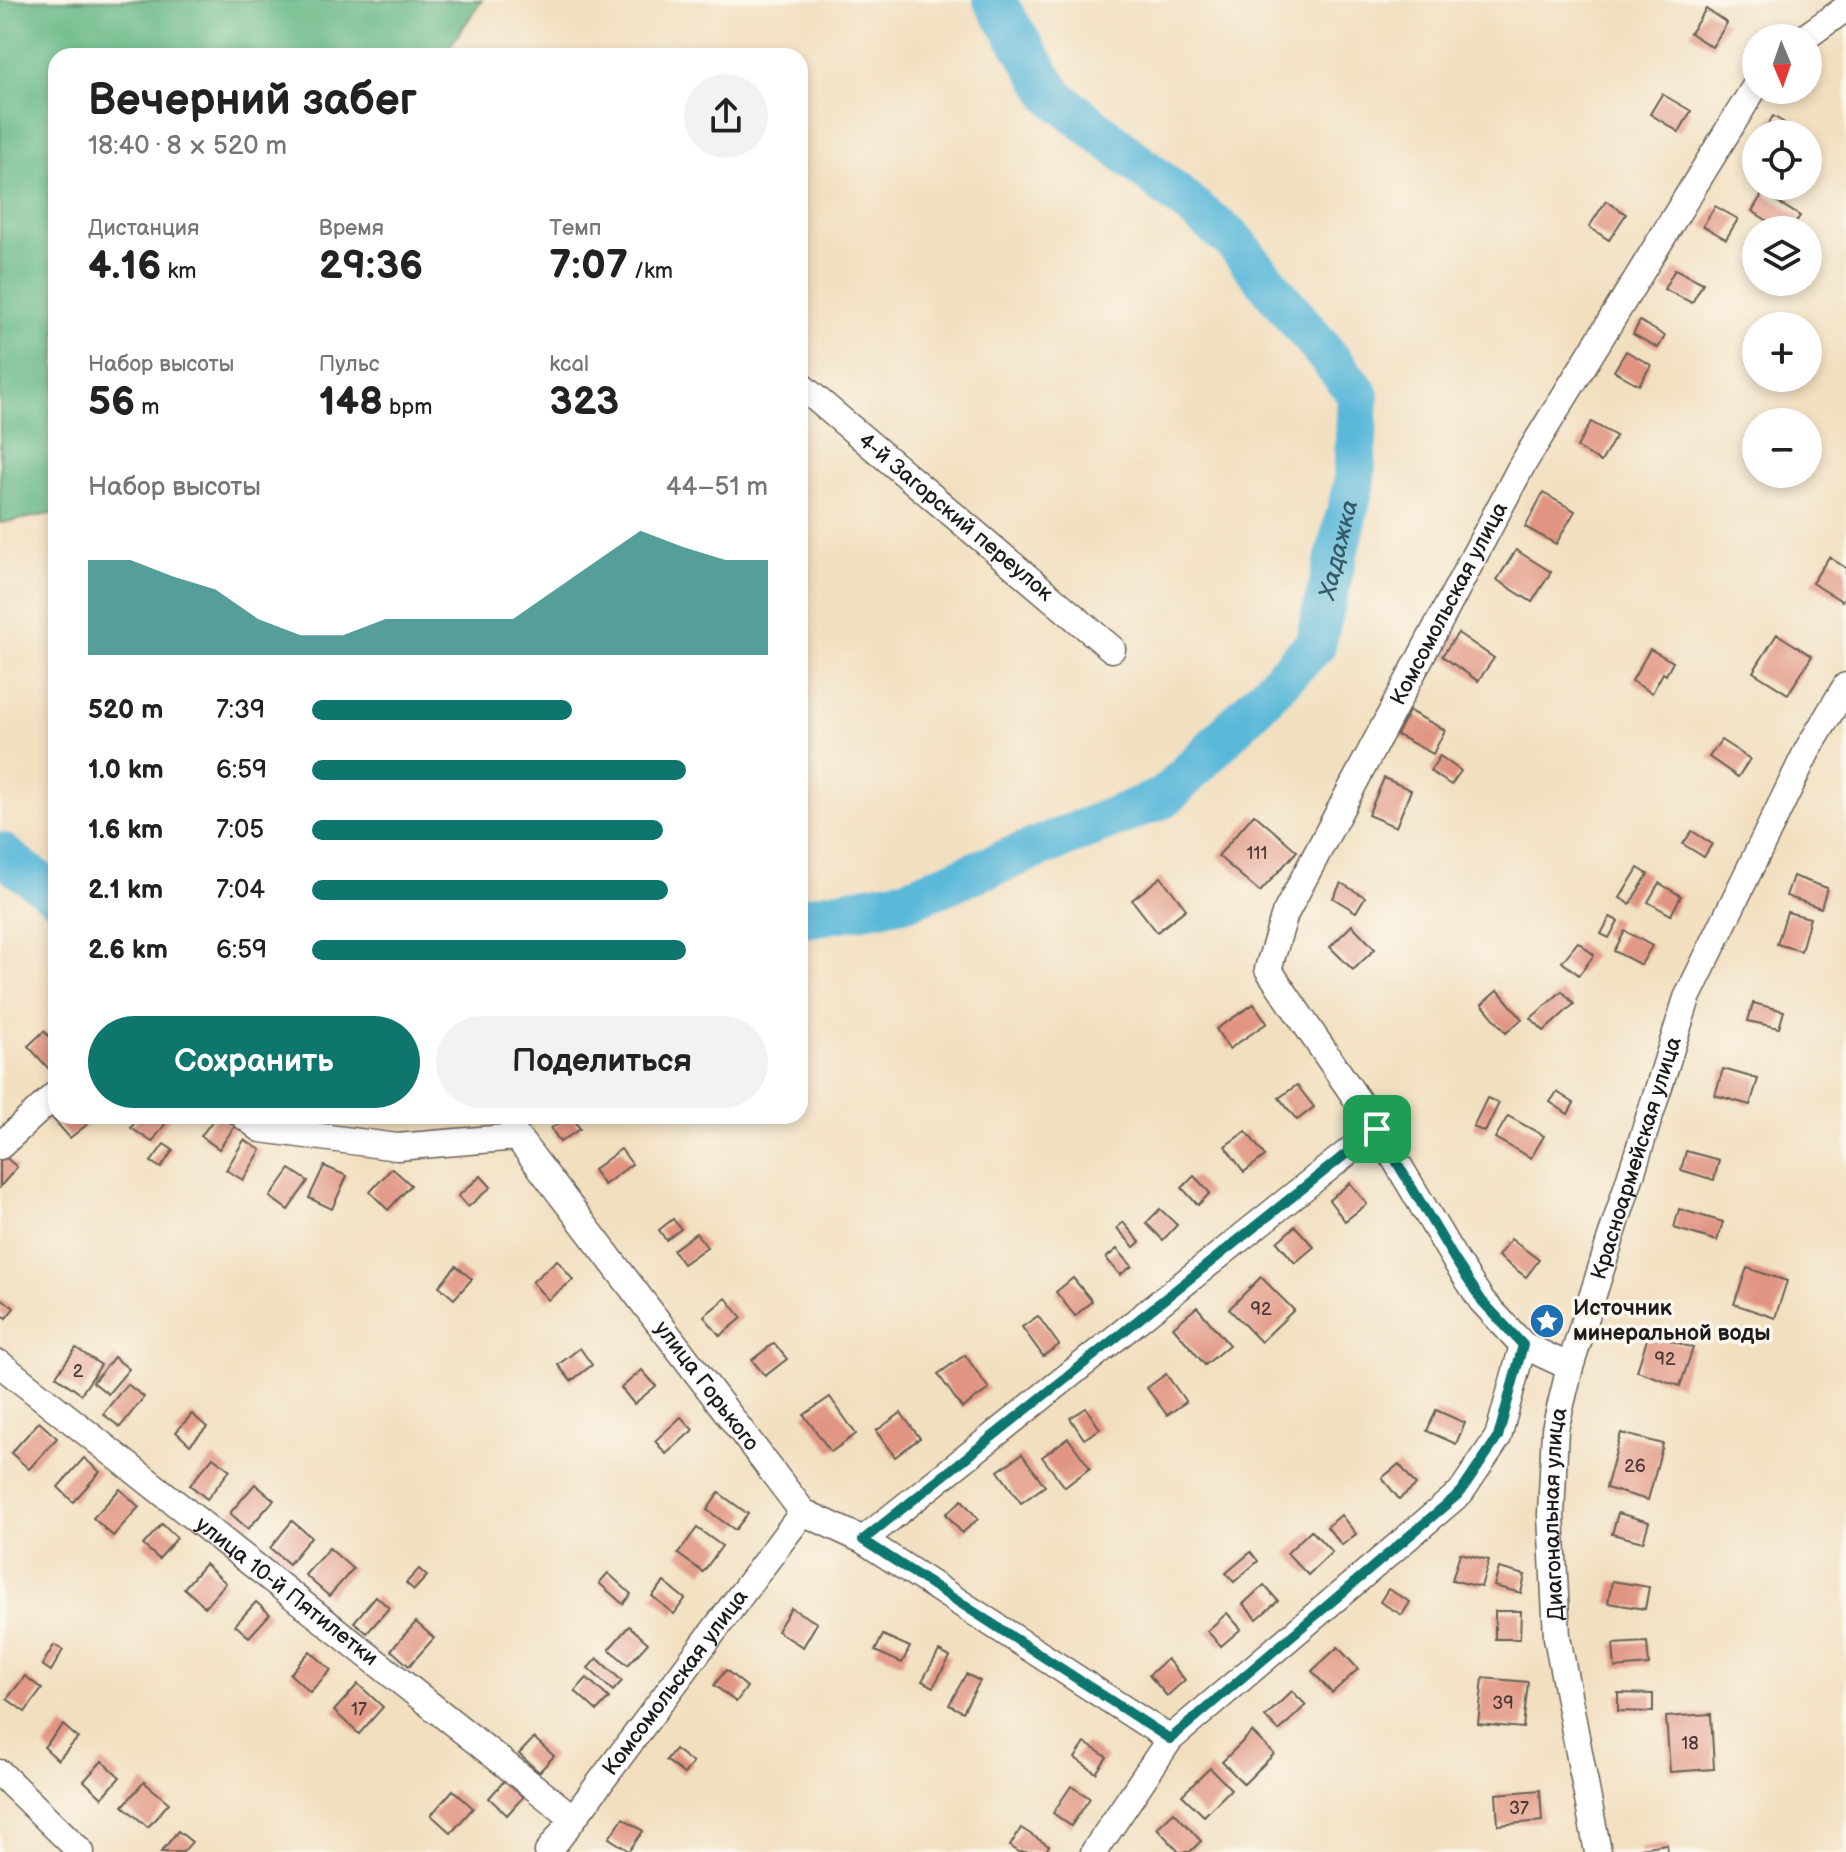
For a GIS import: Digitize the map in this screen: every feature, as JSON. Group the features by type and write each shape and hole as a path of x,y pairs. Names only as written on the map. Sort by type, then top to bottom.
{"street":[{"path":"1822,25 1846,8"},
{"name":"Комсомольская улица","path":"1523,1345 1475,1291 1377,1129 1268,969 1285,914 1521,467 1744,104"},
{"name":"4-й Загорский переулок","path":"808,392 1112,649"},
{"name":"Красноармейская улица","path":"1570,1367 1687,998 1808,749 1846,686"},
{"path":"0,1146 48,1101"},
{"name":"улица Горького","path":"254,1124 261,1129 397,1147 511,1126 803,1512 863,1540 1170,1739"},
{"path":"863,1540 1377,1129"},
{"path":"1094,1852 1170,1739 1461,1492 1498,1437 1523,1345 1570,1367"},
{"name":"улица 10-й Пятилетки","path":"0,1364 573,1818"},
{"name":"Диагональная улица","path":"1570,1367 1555,1429 1551,1515 1557,1637 1598,1852"},
{"name":"Комсомольская улица","path":"548,1852 803,1512"},
{"path":"0,1773 81,1852"}],"green space":[{"path":"0,0 482,0 449,48 48,48 48,514 0,523"}],"building":[{"path":"1706,9 1727,23 1712,47 1690,33"},
{"path":"1662,94 1691,111 1679,132 1650,114"},
{"path":"1759,200 1774,200 1800,216 1760,216 1752,211"},
{"path":"1606,201 1626,214 1609,240 1589,227"},
{"path":"1715,206 1738,219 1726,239 1703,226"},
{"path":"1675,269 1703,283 1692,303 1664,289"},
{"path":"1640,321 1665,336 1658,348 1633,334"},
{"path":"1626,351 1651,365 1639,385 1614,371"},
{"path":"1591,422 1616,436 1601,462 1577,447"},
{"path":"1543,493 1575,511 1556,544 1525,527"},
{"path":"1516,550 1551,572 1532,602 1497,580"},
{"path":"1829,557 1846,568 1846,594 1842,601 1812,583"},
{"path":"1458,633 1494,658 1478,681 1442,656"},
{"path":"1777,634 1812,656 1788,694 1753,672"},
{"path":"1650,649 1673,662 1652,693 1632,681"},
{"path":"1409,711 1445,730 1433,754 1397,735"},
{"path":"1721,740 1750,759 1738,777 1709,757"},
{"path":"1440,756 1461,771 1451,785 1430,771"},
{"path":"1384,778 1411,790 1396,827 1368,815"},
{"path":"1254,814 1297,851 1260,892 1218,856"},
{"path":"1692,831 1712,844 1704,857 1683,844"},
{"path":"1638,868 1648,874 1630,904 1620,898"},
{"path":"1793,876 1827,888 1821,908 1786,896"},
{"path":"1161,877 1186,909 1157,932 1132,900"},
{"path":"1341,883 1365,897 1356,912 1333,898"},
{"path":"1659,883 1681,896 1671,915 1648,902"},
{"path":"1787,912 1810,918 1801,951 1777,944"},
{"path":"1610,917 1618,921 1609,938 1601,934"},
{"path":"1352,925 1375,949 1353,970 1330,947"},
{"path":"1625,931 1652,946 1641,965 1614,951"},
{"path":"1578,942 1594,955 1579,975 1562,962"},
{"path":"1498,990 1522,1019 1506,1033 1482,1004"},
{"path":"1562,991 1574,1004 1544,1031 1531,1018"},
{"path":"1753,1003 1784,1011 1779,1028 1748,1021"},
{"path":"1254,1004 1267,1023 1229,1049 1216,1029"},
{"path":"44,1031 48,1035 48,1068 28,1046"},
{"path":"1723,1069 1758,1079 1750,1105 1715,1095"},
{"path":"1297,1085 1314,1107 1297,1120 1279,1098"},
{"path":"1557,1092 1574,1103 1568,1114 1550,1102"},
{"path":"1487,1098 1499,1103 1485,1132 1473,1127"},
{"path":"1508,1116 1544,1136 1531,1158 1495,1138"},
{"path":"58,1124 88,1124 70,1138"},
{"path":"134,1124 165,1124 152,1142 131,1128"},
{"path":"210,1124 235,1126 219,1149 201,1136"},
{"path":"558,1124 577,1124 580,1129 560,1142 551,1128"},
{"path":"1246,1131 1265,1156 1244,1172 1225,1146"},
{"path":"244,1140 261,1150 243,1180 226,1170"},
{"path":"164,1144 173,1150 161,1168 151,1162"},
{"path":"621,1149 632,1164 604,1185 593,1170"},
{"path":"1686,1151 1719,1160 1714,1180 1681,1170"},
{"path":"3,1155 17,1167 0,1187 0,1159"},
{"path":"324,1166 347,1176 332,1209 309,1198"},
{"path":"392,1168 411,1185 388,1210 370,1192"},
{"path":"290,1169 308,1181 288,1210 270,1197"},
{"path":"481,1176 491,1187 468,1207 458,1196"},
{"path":"1194,1176 1210,1193 1198,1205 1182,1188"},
{"path":"1350,1183 1367,1204 1345,1221 1329,1200"},
{"path":"1160,1209 1177,1225 1163,1240 1146,1223"},
{"path":"1679,1209 1723,1222 1717,1241 1674,1228"},
{"path":"673,1219 681,1229 666,1240 659,1230"},
{"path":"1123,1222 1140,1242 1134,1247 1117,1228"},
{"path":"1295,1226 1314,1247 1295,1263 1277,1242"},
{"path":"696,1233 707,1247 683,1264 673,1250"},
{"path":"1511,1239 1539,1260 1526,1277 1498,1256"},
{"path":"1117,1249 1132,1266 1120,1275 1106,1258"},
{"path":"557,1260 573,1280 548,1300 532,1282"},
{"path":"456,1266 472,1279 454,1299 439,1286"},
{"path":"1747,1268 1787,1281 1775,1318 1734,1304"},
{"path":"1261,1277 1294,1310 1261,1342 1229,1309"},
{"path":"1073,1278 1092,1301 1075,1316 1056,1292"},
{"path":"0,1297 14,1308 6,1318 0,1313"},
{"path":"726,1298 742,1318 720,1336 704,1316"},
{"path":"1197,1307 1229,1345 1205,1365 1173,1327"},
{"path":"1038,1316 1059,1345 1043,1356 1022,1327"},
{"path":"1649,1333 1693,1348 1680,1386 1637,1371"},
{"path":"774,1343 787,1359 765,1376 752,1360"},
{"path":"76,1348 101,1365 81,1394 56,1376"},
{"path":"580,1348 592,1365 571,1381 558,1365"},
{"path":"965,1355 989,1389 962,1408 938,1374"},
{"path":"114,1357 129,1369 108,1394 93,1382"},
{"path":"642,1370 656,1386 634,1404 621,1388"},
{"path":"1166,1374 1186,1402 1167,1415 1147,1388"},
{"path":"127,1384 144,1397 120,1427 103,1414"},
{"path":"830,1397 856,1434 831,1452 804,1415"},
{"path":"1086,1408 1100,1429 1084,1439 1070,1418"},
{"path":"1436,1410 1465,1423 1456,1444 1427,1431"},
{"path":"901,1413 920,1438 895,1457 876,1431"},
{"path":"192,1414 207,1427 190,1445 176,1432"},
{"path":"681,1417 693,1430 666,1454 655,1441"},
{"path":"39,1422 57,1438 29,1469 11,1453"},
{"path":"1621,1433 1663,1444 1648,1500 1606,1488"},
{"path":"1068,1438 1090,1468 1065,1487 1042,1457"},
{"path":"1022,1454 1045,1486 1021,1503 998,1471"},
{"path":"213,1457 230,1470 207,1499 190,1485"},
{"path":"84,1458 100,1472 73,1502 58,1487"},
{"path":"1399,1464 1416,1485 1399,1499 1382,1478"},
{"path":"255,1484 274,1500 248,1529 230,1513"},
{"path":"120,1489 139,1507 113,1536 93,1518"},
{"path":"719,1493 748,1514 735,1530 707,1510"},
{"path":"962,1500 978,1519 962,1533 946,1514"},
{"path":"1618,1513 1649,1522 1643,1542 1612,1534"},
{"path":"1341,1515 1356,1534 1342,1545 1327,1527"},
{"path":"292,1521 311,1537 289,1564 270,1548"},
{"path":"162,1524 177,1538 159,1559 143,1545"},
{"path":"697,1528 722,1546 703,1572 678,1554"},
{"path":"1311,1530 1332,1552 1308,1575 1287,1553"},
{"path":"329,1548 353,1569 329,1596 305,1575"},
{"path":"1251,1552 1258,1561 1234,1582 1226,1573"},
{"path":"1460,1553 1489,1560 1481,1587 1452,1580"},
{"path":"205,1564 226,1583 205,1607 184,1588"},
{"path":"1499,1568 1525,1575 1521,1593 1494,1586"},
{"path":"419,1569 427,1576 414,1590 406,1583"},
{"path":"608,1573 631,1594 623,1604 599,1583"},
{"path":"1612,1581 1649,1587 1645,1609 1608,1603"},
{"path":"664,1582 685,1599 674,1614 652,1596"},
{"path":"1264,1585 1278,1601 1257,1619 1243,1604"},
{"path":"1388,1589 1410,1602 1402,1615 1380,1602"},
{"path":"376,1596 389,1608 367,1633 354,1622"},
{"path":"256,1602 270,1614 249,1637 235,1625"},
{"path":"791,1608 817,1623 803,1647 777,1631"},
{"path":"1495,1611 1521,1611 1520,1639 1495,1639"},
{"path":"1227,1613 1241,1629 1221,1646 1207,1631"},
{"path":"416,1622 434,1638 409,1666 391,1650"},
{"path":"629,1626 648,1643 628,1665 609,1649"},
{"path":"883,1635 910,1647 902,1663 875,1651"},
{"path":"1647,1642 1649,1665 1615,1668 1613,1644"},
{"path":"54,1645 63,1650 51,1671 42,1665"},
{"path":"1338,1647 1358,1669 1332,1693 1312,1671"},
{"path":"310,1651 331,1670 310,1692 290,1674"},
{"path":"939,1651 950,1657 933,1687 922,1681"},
{"path":"597,1658 622,1681 613,1691 588,1668"},
{"path":"1167,1659 1185,1680 1167,1696 1149,1675"},
{"path":"726,1670 747,1687 736,1702 714,1685"},
{"path":"966,1674 980,1681 963,1712 949,1705"},
{"path":"25,1676 42,1689 25,1712 7,1699"},
{"path":"587,1678 609,1698 597,1711 575,1691"},
{"path":"1483,1678 1528,1682 1523,1728 1478,1724"},
{"path":"358,1684 383,1707 359,1734 334,1711"},
{"path":"1292,1691 1306,1705 1279,1731 1265,1717"},
{"path":"1618,1693 1653,1694 1653,1712 1618,1711"},
{"path":"1711,1714 1714,1769 1670,1772 1666,1717"},
{"path":"63,1725 78,1738 58,1760 44,1747"},
{"path":"1252,1732 1274,1754 1244,1784 1222,1762"},
{"path":"534,1738 554,1756 539,1772 519,1754"},
{"path":"1085,1743 1107,1757 1096,1773 1075,1758"},
{"path":"675,1749 693,1763 684,1774 666,1760"},
{"path":"102,1761 120,1777 102,1798 84,1781"},
{"path":"1210,1768 1231,1789 1204,1816 1182,1795"},
{"path":"505,1780 523,1797 507,1815 489,1798"},
{"path":"144,1782 169,1803 148,1827 123,1806"},
{"path":"1071,1786 1090,1798 1071,1826 1053,1813"},
{"path":"453,1790 473,1808 451,1833 431,1815"},
{"path":"1540,1790 1542,1821 1498,1825 1496,1794"},
{"path":"1174,1812 1201,1841 1190,1852 1179,1852 1157,1828"},
{"path":"623,1818 643,1831 629,1851 609,1838"},
{"path":"1021,1828 1049,1846 1045,1852 1019,1852 1010,1846"},
{"path":"178,1831 192,1842 183,1852 161,1852"},
{"path":"1667,1844 1668,1852 1641,1852 1640,1848"}],"waterway":[{"name":"Хадажка","path":"808,917 908,899 1165,797 1315,645 1354,483 1358,394 1233,240 1054,96 994,0"},
{"name":"Хадажка","path":"0,853 48,889"}],"place":[{"name":"Источник минеральной воды","path":"1547,1321"}],"route":[{"path":"1377,1129 1482,1301 1523,1345 1498,1437 1461,1492 1170,1739 863,1540 1377,1129"}]}
